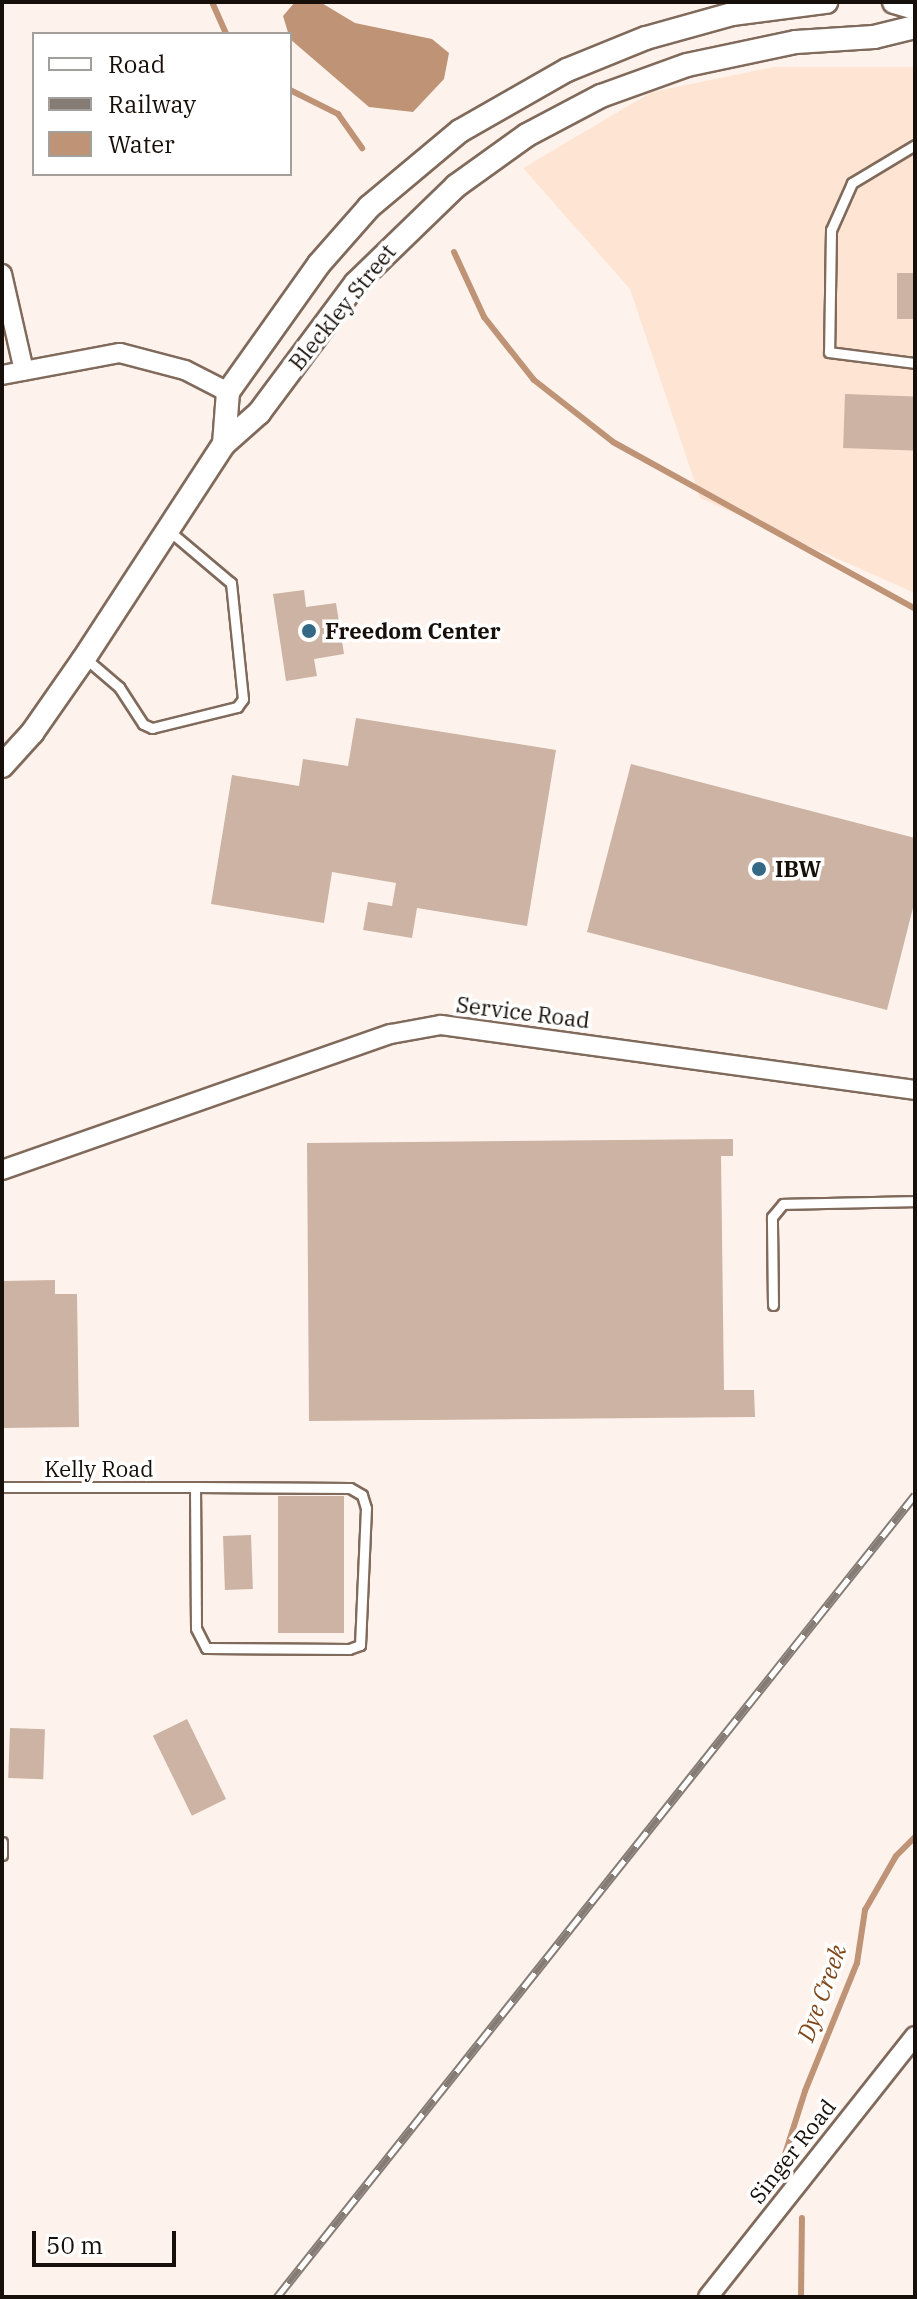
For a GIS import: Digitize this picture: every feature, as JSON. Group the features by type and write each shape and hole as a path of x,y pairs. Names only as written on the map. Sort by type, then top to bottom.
{"street":[{"name":"Bleckley Street","path":"224,444 228,392 319,264 369,207 460,131 567,70 646,38 732,14 826,2"},
{"path":"894,2 915,8"},
{"name":"Bleckley Street","path":"2,766 32,733 85,657 224,444 259,413 356,283 411,225 527,135 601,96 687,65 796,42 874,37 915,27"},
{"path":"2,274 24,371"},
{"path":"2,375 120,353 185,370 228,392"},
{"name":"Service Road","path":"2,1170 391,1034 441,1025 915,1090"},
{"name":"Singer Road","path":"708,2297 915,2036"}],"lane":[{"path":"915,145 852,183 831,230 829,352 915,363"},
{"path":"85,657 119,687 143,724 152,728 237,707 243,699 231,583 168,530"},
{"path":"773,1305 772,1217 783,1204 915,1201"},
{"name":"Kelly Road","path":"2,1487 195,1487 350,1488 362,1495 360,1645 349,1649 206,1648 196,1628 195,1487"},
{"path":"2,1842 2,1855"}],"shaded area":[{"path":"774,67 915,67 915,593 700,498 630,289 523,168 652,92"}],"water":[{"path":"295,2 320,2 355,23 432,39 449,53 444,79 413,112 369,107 292,41 292,32 288,32 283,16"}],"building":[{"path":"897,273 915,273 915,319 897,319"},
{"path":"845,394 915,396 913,450 843,448"},
{"name":"Freedom Center","path":"304,590 306,607 336,603 344,654 314,659 317,676 286,681 273,594"},
{"path":"356,718 556,750 527,926 417,908 412,938 363,930 368,902 392,906 396,883 332,872 324,923 211,904 232,775 299,786 303,759 348,766"},
{"name":"IBW","path":"631,764 915,838 915,900 887,1010 587,932"},
{"path":"733,1139 733,1156 721,1156 724,1390 754,1390 755,1417 309,1421 307,1143"},
{"path":"55,1280 55,1294 77,1294 79,1427 2,1428 2,1281"},
{"path":"278,1496 344,1496 344,1633 278,1633"},
{"path":"251,1535 253,1589 225,1590 223,1536"},
{"path":"187,1719 226,1799 192,1816 153,1736"},
{"path":"10,1728 45,1729 43,1779 8,1778"}],"waterway":[{"path":"212,2 225,32"},
{"path":"292,91 338,114 362,148"},
{"path":"454,252 484,317 534,380 613,442 915,609"},
{"name":"Dye Creek","path":"780,2170 805,2091 857,1963 865,1910 896,1856 915,1837"},
{"name":"Dye Creek","path":"801,2297 802,2218"}],"railway":[{"path":"277,2297 915,1495"}],"place":[{"name":"Freedom Center","path":"309,631"},
{"name":"IBW","path":"759,869"}]}
